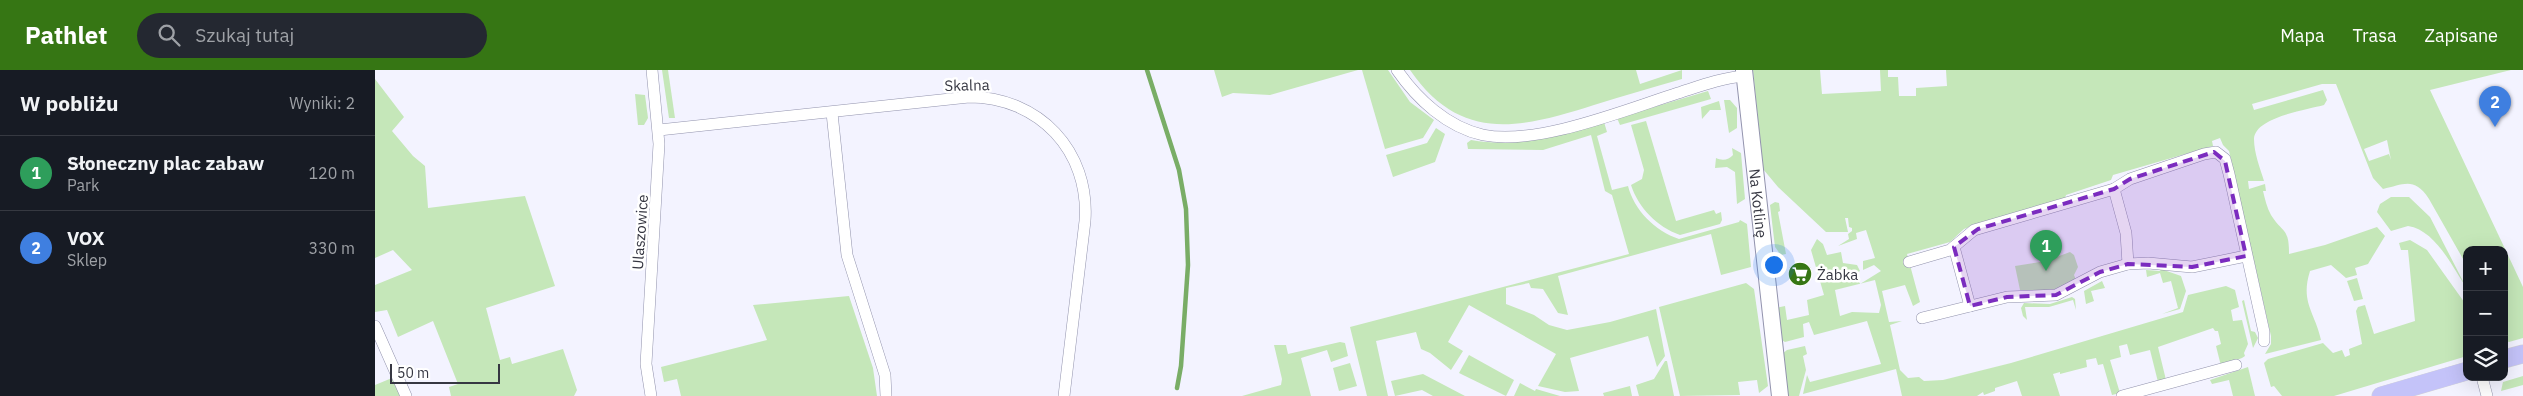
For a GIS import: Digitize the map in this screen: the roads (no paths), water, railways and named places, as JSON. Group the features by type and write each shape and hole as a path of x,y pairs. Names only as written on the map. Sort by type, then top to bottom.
{"main road":[{"path":"2508,358 2523,354"},
{"path":"2381,396 2463,371"}],"street":[{"name":"Ulaszowice","path":"651,396 646,364 659,168 659,130 652,70"},
{"path":"1397,70 1418,97 1440,115 1463,128 1496,136 1518,136 1569,126 1744,73"},
{"name":"Na Kotlinę","path":"1744,73 1781,396"},
{"name":"Skalna","path":"659,130 969,97 988,98 1010,103 1025,110 1050,129 1066,145 1073,155 1082,180 1085,214 1064,396"},
{"path":"832,113 847,255 885,375 886,396"},
{"path":"1909,262 1954,247 1974,230 2114,189 2130,179 2212,152 2219,154 2225,159 2264,332 2263,341"},
{"path":"2114,189 2126,233 2128,264"},
{"path":"1954,247 1969,306"},
{"path":"1922,318 2007,297 2056,295 2100,272 2128,264 2147,263 2191,267 2246,256"},
{"path":"375,326 406,396"},
{"path":"2122,396 2236,365"},
{"path":"2483,381 2487,396"}],"waterway":[{"path":"1147,70 1179,170 1186,209 1188,265 1181,366 1177,388"}],"place":[{"name":"VOX","path":"2495,127"},
{"name":"Słoneczny plac zabaw","path":"2046,271"},
{"name":"Żabka","path":"1800,274"}]}
